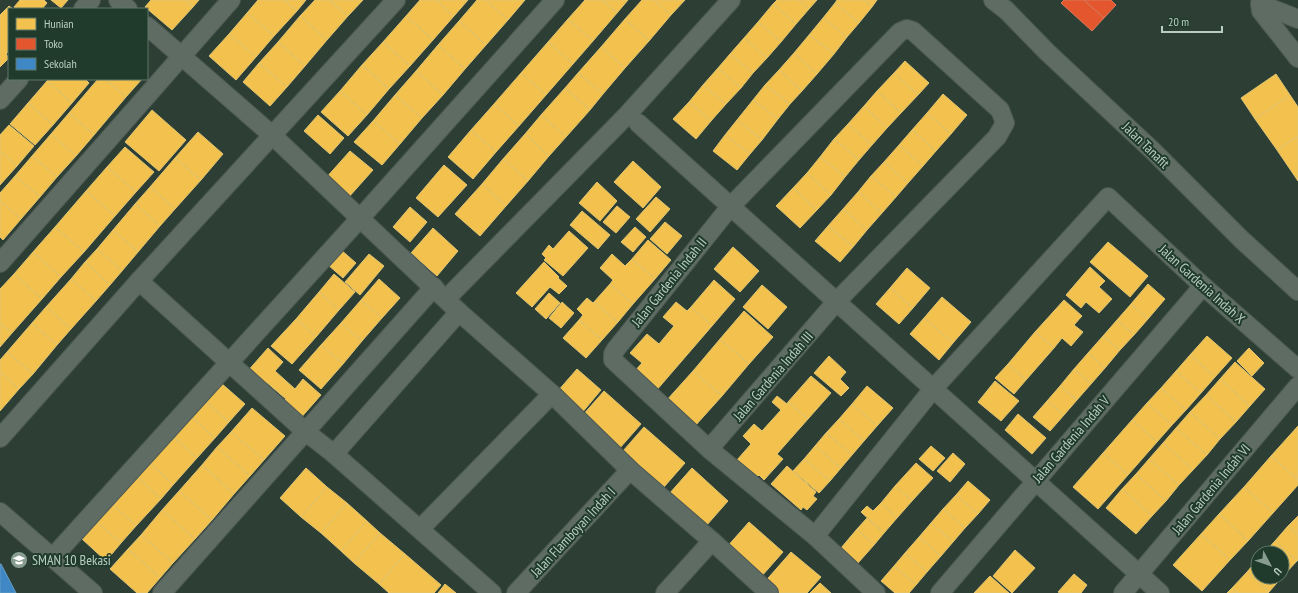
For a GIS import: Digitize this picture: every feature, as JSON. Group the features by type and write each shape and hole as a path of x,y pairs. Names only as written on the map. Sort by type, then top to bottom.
{"street":[{"path":"83,8 91,0"},
{"path":"118,0 127,8"},
{"path":"0,263 180,56 231,0"},
{"path":"0,438 139,281 396,0"},
{"path":"52,558 360,219 555,0"},
{"path":"162,593 306,432 440,293 626,114 731,0"},
{"path":"1298,19 1261,2 1261,11 1298,58"},
{"name":"Jalan Tanafit","path":"1005,3 1047,52 1153,151 1242,240 1298,291"},
{"path":"148,27 272,135 459,312 552,394 708,546 769,593"},
{"name":"Jalan Gardenia Indah II","path":"709,449 613,360 613,354 730,207 900,32 907,30 913,31 1000,110 1005,123 997,137 836,302"},
{"path":"0,100 18,80"},
{"path":"638,123 1160,593"},
{"name":"Jalan Gardenia Indah X","path":"933,389 1108,197 1203,286 1298,369"},
{"path":"139,281 306,432 334,454 492,593"},
{"name":"Jalan Gardenia Indah V","path":"940,593 1203,286"},
{"name":"Jalan Gardenia Indah III","path":"709,449 836,302"},
{"path":"334,454 459,312"},
{"name":"Jalan Gardenia Indah VI","path":"1123,593 1298,386"},
{"path":"815,536 933,389"},
{"path":"420,529 552,394"},
{"path":"709,449 815,536 876,593"},
{"name":"Jalan Flamboyan Indah I","path":"516,593 630,470"},
{"path":"0,512 93,593"},
{"path":"665,593 708,546"}],"building: Hunian":[{"path":"20,0 44,0 47,3 43,8 14,7"},
{"path":"51,0 68,0 61,8"},
{"path":"151,0 185,0 193,7 172,30 145,7"},
{"path":"185,0 199,0 193,7"},
{"path":"258,0 284,0 297,11 274,36 247,13"},
{"path":"284,0 306,0 297,11"},
{"path":"315,0 329,0 348,16 327,40 300,16"},
{"path":"329,0 363,0 348,16"},
{"path":"420,0 436,0 454,16 433,40 406,16"},
{"path":"436,0 468,0 454,16"},
{"path":"477,0 486,0 508,20 486,45 459,21"},
{"path":"486,0 525,0 508,20"},
{"path":"585,0 602,0 617,13 593,41 568,19"},
{"path":"602,0 628,0 617,13"},
{"path":"642,0 654,0 671,15 649,41 625,19"},
{"path":"654,0 685,0 671,15"},
{"path":"777,0 798,0 809,9 796,24 773,4"},
{"path":"798,0 817,0 809,9"},
{"path":"837,0 864,0 872,7 859,23 835,3"},
{"path":"864,0 877,0 872,7"},
{"path":"835,3 859,23 847,37 823,18"},
{"path":"773,4 796,24 781,42 758,22"},
{"path":"9,6 12,8 8,8 8,52 6,54 8,59 0,67 0,15"},
{"path":"247,13 274,36 256,57 229,34"},
{"path":"300,16 327,40 305,66 278,42"},
{"path":"406,16 433,40 410,66 383,42"},
{"path":"823,18 847,37 834,54 809,35"},
{"path":"568,19 593,41 573,64 548,42"},
{"path":"625,19 649,41 625,68 601,47"},
{"path":"459,21 486,45 465,69 438,45"},
{"path":"758,22 781,42 767,58 744,38"},
{"path":"229,34 256,57 236,80 209,56"},
{"path":"809,35 834,54 817,74 794,53"},
{"path":"744,38 767,58 753,73 730,54"},
{"path":"278,42 305,66 287,87 259,63"},
{"path":"383,42 410,66 389,89 362,65"},
{"path":"548,42 573,64 546,95 521,73"},
{"path":"438,45 465,69 443,95 416,71"},
{"path":"601,47 625,68 603,94 578,73"},
{"path":"794,53 817,74 802,91 779,70"},
{"path":"730,54 753,73 741,88 718,68"},
{"path":"905,61 929,83 918,95 894,73"},
{"path":"259,63 287,87 270,106 243,82"},
{"path":"362,65 389,89 367,115 340,91"},
{"path":"718,68 741,88 726,104 703,85"},
{"path":"779,70 802,91 790,104 765,85"},
{"path":"416,71 443,95 422,118 395,95"},
{"path":"521,73 546,95 519,126 494,104"},
{"path":"578,73 603,94 590,110 565,88"},
{"path":"894,73 918,95 901,113 877,91"},
{"path":"1276,74 1290,95 1255,119 1241,98"},
{"path":"86,80 89,83 72,103 47,81"},
{"path":"97,80 106,80 126,97 94,135 69,113"},
{"path":"106,80 141,80 126,97"},
{"path":"47,81 72,103 53,125 28,103"},
{"path":"703,85 726,104 711,121 689,102"},
{"path":"765,85 790,104 778,119 753,100"},
{"path":"565,88 590,110 566,137 541,115"},
{"path":"340,91 367,115 348,136 321,112"},
{"path":"877,91 901,113 887,128 864,106"},
{"path":"943,94 967,115 951,134 927,113"},
{"path":"395,95 422,118 400,144 373,121"},
{"path":"1290,95 1298,107 1298,136 1277,150 1255,119"},
{"path":"753,100 778,119 762,140 737,120"},
{"path":"689,102 711,121 696,139 673,119"},
{"path":"28,103 53,125 35,145 10,124"},
{"path":"494,104 519,126 496,152 471,130"},
{"path":"864,106 887,128 872,145 848,124"},
{"path":"152,110 186,140 159,171 125,142"},
{"path":"69,113 94,135 76,156 51,134"},
{"path":"927,113 951,134 936,151 912,130"},
{"path":"318,115 344,138 330,154 304,131"},
{"path":"541,115 566,137 549,156 525,134"},
{"path":"737,120 762,140 750,154 725,135"},
{"path":"373,121 400,144 382,165 354,142"},
{"path":"848,124 872,145 859,160 834,139"},
{"path":"9,125 34,146 17,166 0,151 0,135"},
{"path":"471,130 496,152 473,179 448,157"},
{"path":"912,130 936,151 923,166 899,145"},
{"path":"198,132 223,154 201,180 175,158"},
{"path":"51,134 76,156 57,177 32,156"},
{"path":"525,134 549,156 528,181 503,159"},
{"path":"725,135 750,154 737,170 713,151"},
{"path":"1298,136 1298,181 1277,150"},
{"path":"834,139 859,160 845,177 820,157"},
{"path":"899,145 923,166 908,183 884,162"},
{"path":"125,147 154,172 136,192 107,167"},
{"path":"0,151 17,166 0,185"},
{"path":"350,151 373,170 348,198 325,179"},
{"path":"32,156 57,177 40,197 15,176"},
{"path":"820,157 845,177 831,195 807,173"},
{"path":"175,158 201,180 175,209 150,187"},
{"path":"503,159 528,181 506,206 482,184"},
{"path":"633,161 661,187 643,208 614,182"},
{"path":"884,162 908,183 896,197 871,176"},
{"path":"444,165 467,185 438,217 416,198"},
{"path":"107,167 136,192 115,216 86,191"},
{"path":"807,173 831,195 817,210 793,188"},
{"path":"15,176 40,197 21,219 0,201 0,193"},
{"path":"871,176 896,197 882,213 858,192"},
{"path":"597,182 617,201 600,221 579,203"},
{"path":"482,184 506,206 480,236 455,214"},
{"path":"150,187 175,209 160,226 135,204"},
{"path":"793,188 817,210 800,228 776,206"},
{"path":"86,191 115,216 84,252 55,227"},
{"path":"858,192 882,213 867,230 843,209"},
{"path":"656,197 670,209 650,232 636,219"},
{"path":"0,201 21,219 3,240 0,237"},
{"path":"135,204 160,226 138,252 113,230"},
{"path":"617,206 630,217 616,233 603,222"},
{"path":"410,207 427,222 410,242 393,227"},
{"path":"843,209 867,230 853,247 828,226"},
{"path":"582,211 610,235 598,249 570,225"},
{"path":"665,222 682,236 667,254 650,239"},
{"path":"828,226 853,247 840,262 815,241"},
{"path":"55,227 84,252 61,277 33,252"},
{"path":"635,227 646,237 633,252 621,242"},
{"path":"433,228 458,251 437,276 411,253"},
{"path":"113,230 138,252 122,271 97,249"},
{"path":"569,231 588,248 563,276 544,260 546,258 542,254 549,245 553,249"},
{"path":"648,240 671,260 655,279 632,259"},
{"path":"1108,242 1148,276 1130,297 1090,262"},
{"path":"733,247 759,271 740,292 714,269"},
{"path":"97,249 122,271 110,285 85,262"},
{"path":"340,249 356,263 343,278 327,264"},
{"path":"33,252 61,277 42,299 14,274"},
{"path":"369,254 384,266 360,295 345,282"},
{"path":"612,254 625,266 632,259 655,279 633,304 610,284 613,280 600,268"},
{"path":"85,262 110,285 96,301 71,279"},
{"path":"544,262 567,286 559,294 550,287 532,307 516,293"},
{"path":"1090,267 1105,281 1099,287 1112,299 1099,313 1086,302 1081,308 1066,295"},
{"path":"907,268 930,288 913,308 890,288"},
{"path":"14,274 42,299 12,333 0,323 0,289"},
{"path":"334,274 355,292 339,310 319,292"},
{"path":"71,279 96,301 71,329 46,307"},
{"path":"379,279 400,298 382,318 361,300"},
{"path":"714,280 735,299 712,326 691,307"},
{"path":"610,284 633,304 618,322 594,302"},
{"path":"1148,284 1165,299 1148,319 1131,304"},
{"path":"762,285 787,307 768,329 743,307"},
{"path":"890,288 913,308 899,324 876,304"},
{"path":"319,292 339,310 316,337 296,319"},
{"path":"549,293 560,303 546,319 535,309"},
{"path":"942,297 971,322 953,343 924,318"},
{"path":"587,298 618,322 602,340 579,320 583,315 577,309"},
{"path":"361,300 382,318 362,341 341,323"},
{"path":"1064,300 1082,316 1074,325 1083,332 1071,346 1062,338 1054,348 1035,332"},
{"path":"562,302 574,313 561,328 549,318"},
{"path":"676,302 687,311 691,307 712,326 655,392 633,373 642,363 630,353 647,334 659,344 674,326 663,317"},
{"path":"1131,304 1148,319 1134,335 1117,320"},
{"path":"46,307 71,329 57,345 32,323"},
{"path":"744,311 773,337 749,364 720,339"},
{"path":"924,318 953,343 939,360 910,334"},
{"path":"296,319 316,337 292,364 271,346"},
{"path":"579,320 602,340 586,358 563,338"},
{"path":"1117,320 1134,335 1120,350 1103,336"},
{"path":"0,323 12,333 0,347"},
{"path":"32,323 57,345 33,374 7,352"},
{"path":"341,323 362,341 343,364 321,345"},
{"path":"1035,332 1054,348 1026,380 1008,364"},
{"path":"1103,336 1120,350 1105,368 1088,353"},
{"path":"1207,336 1232,358 1215,377 1190,355"},
{"path":"720,339 749,364 722,396 693,371"},
{"path":"321,345 343,364 321,389 299,370"},
{"path":"268,348 283,362 275,371 295,389 303,379 321,395 299,420 281,404 286,399 266,382 262,386 246,373"},
{"path":"1249,348 1264,363 1252,376 1237,361"},
{"path":"7,352 33,374 19,389 0,372 0,360"},
{"path":"1088,353 1105,368 1091,384 1074,369"},
{"path":"1190,355 1215,377 1201,393 1176,371"},
{"path":"829,356 846,372 840,379 849,388 841,396 814,373"},
{"path":"1235,362 1265,389 1250,406 1220,379"},
{"path":"1008,364 1026,380 1014,394 995,378"},
{"path":"577,369 601,390 581,414 557,392"},
{"path":"1074,369 1091,384 1077,400 1060,386"},
{"path":"693,371 722,396 695,426 666,401"},
{"path":"1176,371 1201,393 1186,410 1161,388"},
{"path":"0,372 19,389 0,411"},
{"path":"811,376 831,393 808,419 788,402"},
{"path":"1220,379 1250,406 1236,422 1206,395"},
{"path":"995,381 1019,401 1001,421 978,402"},
{"path":"221,383 245,404 229,422 205,401"},
{"path":"867,386 893,408 877,426 852,404"},
{"path":"1060,386 1077,400 1064,415 1047,401"},
{"path":"1161,388 1186,410 1172,425 1147,403"},
{"path":"604,391 641,424 619,449 582,416"},
{"path":"1206,395 1236,422 1220,439 1190,412"},
{"path":"777,396 787,404 788,402 808,419 777,454 783,459 764,480 759,475 756,478 737,460 751,444 743,436 754,424 762,431 781,410 772,402"},
{"path":"205,401 229,422 215,438 191,417"},
{"path":"1047,401 1064,415 1050,431 1033,417"},
{"path":"1147,403 1172,425 1157,442 1132,420"},
{"path":"852,404 877,426 864,441 839,419"},
{"path":"252,408 285,436 264,460 231,432"},
{"path":"1190,412 1220,439 1207,455 1176,428"},
{"path":"1018,414 1046,438 1032,454 1005,430"},
{"path":"191,417 215,438 197,458 173,437"},
{"path":"839,419 864,441 852,455 826,433"},
{"path":"1132,420 1157,442 1128,475 1103,453"},
{"path":"1298,426 1298,480 1271,456"},
{"path":"644,427 685,463 664,487 623,451"},
{"path":"1176,428 1207,455 1193,470 1163,443"},
{"path":"231,432 264,460 250,476 217,447"},
{"path":"826,433 852,455 841,468 815,446"},
{"path":"173,437 197,458 173,485 150,463"},
{"path":"1163,443 1193,470 1179,485 1149,459"},
{"path":"815,446 841,468 830,481 804,459"},
{"path":"931,446 945,458 933,471 919,459"},
{"path":"217,447 250,476 234,494 202,465"},
{"path":"953,453 965,464 950,482 937,471"},
{"path":"1103,453 1128,475 1098,509 1073,487"},
{"path":"1271,456 1298,480 1298,485 1273,513 1244,487"},
{"path":"804,459 830,481 819,493 793,471"},
{"path":"1149,459 1179,485 1166,501 1136,474"},
{"path":"150,463 173,485 161,499 137,477"},
{"path":"916,463 933,478 912,501 895,486"},
{"path":"202,465 234,494 212,520 179,491"},
{"path":"787,466 816,492 813,496 817,499 807,510 803,507 801,510 771,484"},
{"path":"306,468 327,487 301,517 280,498"},
{"path":"692,468 728,501 706,526 669,494"},
{"path":"1136,474 1166,501 1152,516 1122,489"},
{"path":"137,477 161,499 136,526 113,505"},
{"path":"968,481 990,500 978,514 956,495"},
{"path":"895,486 912,501 897,518 881,503"},
{"path":"327,487 347,503 321,533 301,517"},
{"path":"1244,487 1273,513 1248,541 1219,514"},
{"path":"1122,489 1152,516 1136,534 1106,508"},
{"path":"179,491 212,520 195,539 162,510"},
{"path":"956,495 978,514 965,528 943,509"},
{"path":"347,503 367,521 341,551 321,533"},
{"path":"881,503 897,518 884,533 861,512 867,506 873,511"},
{"path":"113,505 136,526 121,543 97,522"},
{"path":"943,509 965,528 953,542 931,523"},
{"path":"162,510 195,539 173,563 141,535"},
{"path":"1219,514 1248,541 1230,560 1201,534"},
{"path":"1298,516 1298,535 1288,526"},
{"path":"867,518 884,533 874,545 857,529"},
{"path":"367,521 380,533 354,563 341,551"},
{"path":"97,522 121,543 106,561 82,539"},
{"path":"749,522 783,552 761,577 726,548"},
{"path":"931,523 953,542 941,556 919,537"},
{"path":"1288,526 1298,535 1298,560 1297,561 1290,555 1290,545 1279,545 1275,541"},
{"path":"857,529 874,545 858,563 841,548"},
{"path":"380,533 405,554 379,584 354,563"},
{"path":"1201,534 1230,560 1202,591 1173,565"},
{"path":"141,535 173,563 160,578 128,549"},
{"path":"919,537 941,556 927,572 905,553"},
{"path":"1275,541 1279,545 1271,545"},
{"path":"128,549 160,578 147,593 137,593 110,569"},
{"path":"1015,550 1035,568 1012,593 993,576"},
{"path":"791,552 821,577 807,593 771,593 762,585"},
{"path":"905,553 927,572 916,585 894,566"},
{"path":"405,554 441,585 434,593 389,593 379,584"},
{"path":"1290,555 1297,561 1290,568"},
{"path":"894,566 916,585 909,593 895,593 881,581"},
{"path":"1247,572 1250,575 1250,585 1261,585 1269,592 1238,593 1232,588"},
{"path":"1074,574 1087,585 1081,593 1058,592"},
{"path":"990,576 1009,593 974,593"},
{"path":"820,583 831,593 810,593"},
{"path":"445,584 456,593 438,593"},
{"path":"1261,585 1275,585 1269,592"},
{"path":"1232,588 1238,593 1227,593"}],"building: Toko":[{"path":"1064,0 1084,0 1104,18 1092,31 1061,3"},
{"path":"1084,0 1111,0 1116,5 1104,18"}],"building: Sekolah":[{"path":"1,564 16,593 0,593"}],"place":[{"name":"SMAN 10 Bekasi","path":"19,560"}]}
